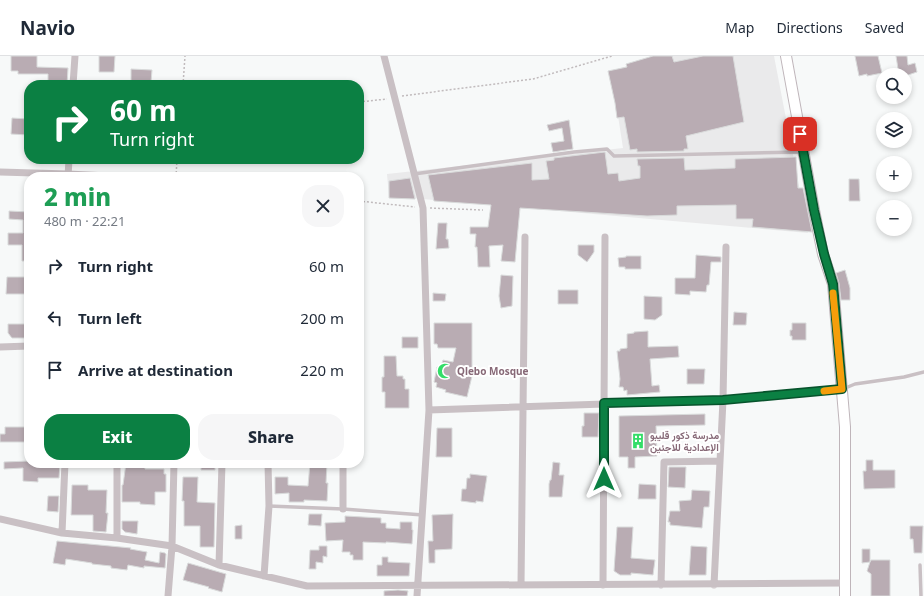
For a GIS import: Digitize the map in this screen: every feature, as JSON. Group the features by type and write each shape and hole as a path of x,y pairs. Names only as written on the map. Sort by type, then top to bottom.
{"street":[{"path":"73,80 75,56"},
{"path":"384,56 423,208 429,410 417,596"},
{"path":"786,56 817,224 833,284 845,427 845,596"},
{"path":"0,172 24,173"},
{"path":"521,585 525,237"},
{"path":"603,585 605,237"},
{"path":"714,585 723,400 726,247"},
{"path":"0,347 24,346"},
{"path":"429,410 723,400 842,389"},
{"path":"661,585 664,462 720,461"},
{"path":"62,533 64,468"},
{"path":"117,468 117,538"},
{"path":"168,596 172,546 174,468"},
{"path":"219,565 222,468"},
{"path":"264,576 269,506 268,468"},
{"path":"342,508 343,468"},
{"path":"0,519 62,533 117,538 172,546 219,565 307,586 714,585 845,583"}],"lane":[{"path":"414,174 574,152 607,149 614,156 804,152"},
{"path":"842,389 855,384 904,377 924,372"},
{"path":"269,506 342,508 423,514"},
{"path":"920,565 921,596"}],"path":[{"path":"183,80 185,56"},
{"path":"364,101 533,79 612,56"}],"shaded area":[{"path":"660,56 774,56 808,233 389,196 387,174 623,148 611,71"}],"building":[{"path":"11,56 37,56 37,67 68,68 67,80 48,80 48,74 18,74 18,71 11,71"},
{"path":"99,56 115,56 114,72 99,72"},
{"path":"653,56 672,56 674,62 703,56 733,56 744,122 686,136 688,149 684,149 684,151 637,152 637,149 630,150 624,117 617,118 608,71 627,67 626,64"},
{"path":"855,56 878,56 881,68 876,68 876,74 859,76"},
{"path":"896,56 907,56 908,65 915,63 917,72 912,74 912,68 898,68"},
{"path":"131,69 152,70 151,80 131,80"},
{"path":"12,118 24,119 24,135 11,134"},
{"path":"569,120 573,149 553,152 551,143 564,141 562,128 549,131 547,125"},
{"path":"605,152 608,174 618,173 619,181 640,178 640,166 638,166 637,159 684,158 685,170 735,168 735,159 796,157 798,188 803,188 812,232 752,227 753,219 736,219 736,205 677,206 677,215 647,216 520,208 515,262 501,261 503,245 489,246 490,267 478,267 477,247 475,247 476,234 470,234 470,227 488,227 491,205 434,201 428,175 532,163 532,180 549,179 546,161 554,160 554,158"},
{"path":"410,178 415,199 389,198 389,181"},
{"path":"849,179 859,179 860,201 849,201"},
{"path":"9,211 24,212 24,261 22,261 22,245 8,245 8,233 23,233 23,220 9,219"},
{"path":"438,223 447,223 446,239 448,239 449,248 436,249"},
{"path":"578,245 594,245 594,252 587,262 578,255"},
{"path":"696,255 721,257 721,262 711,262 709,285 707,285 706,292 690,291 690,295 675,294 675,278 695,278"},
{"path":"626,256 641,256 641,269 625,269 625,267 619,267 618,258"},
{"path":"845,270 850,288 850,300 841,300 836,273"},
{"path":"501,275 513,276 512,306 501,308 499,296"},
{"path":"7,277 24,277 24,294 6,294"},
{"path":"558,290 578,290 578,304 558,304"},
{"path":"433,293 446,294 445,301 433,301"},
{"path":"644,296 662,297 662,315 655,320 644,319"},
{"path":"734,312 747,313 746,325 733,325"},
{"path":"434,323 472,323 472,376 467,397 445,392 446,390 436,387 437,383 434,382 437,367 441,367 443,360 453,362 456,348 438,348 437,344 434,344"},
{"path":"792,323 806,323 806,340 792,340 790,330 792,330"},
{"path":"8,324 24,324 24,338 12,338 8,333"},
{"path":"648,331 648,347 678,346 679,357 650,359 652,386 659,385 660,392 627,395 627,390 624,391 623,387 619,387 620,379 617,351 627,348 627,334"},
{"path":"402,337 418,337 418,348 402,348"},
{"path":"384,356 396,356 397,376 403,376 403,379 405,379 405,389 409,389 409,408 385,408 385,392 382,392"},
{"path":"687,369 705,369 704,384 687,384"},
{"path":"584,413 599,413 598,437 582,437"},
{"name":"مدرسة ذكور قليبو الإعدادية للاجئين","path":"705,414 705,425 656,426 657,456 635,457 635,468 628,468 628,457 619,457 619,416"},
{"path":"5,427 24,427 24,442 0,442 0,434 5,434"},
{"path":"437,428 452,428 452,457 436,457"},
{"path":"866,460 873,460 873,470 895,470 895,488 864,489 863,471 866,471"},
{"path":"24,461 24,468 60,468 59,478 38,478 38,482 23,481 23,468 4,469 4,462"},
{"path":"553,462 560,463 559,475 564,475 562,497 549,497 549,484 551,480"},
{"path":"669,467 686,467 685,488 668,487"},
{"path":"125,468 164,469 164,474 166,474 166,492 155,492 155,505 140,504 140,502 122,502"},
{"path":"201,468 215,468 215,470 201,470"},
{"path":"310,468 327,468 327,501 304,500 304,502 289,502 289,493 275,494 275,477 288,477 288,485 308,486"},
{"path":"470,474 487,476 483,502 476,501 476,503 461,501 462,489 466,489 467,478 470,478"},
{"path":"183,477 198,477 197,502 215,503 214,547 200,547 200,526 184,526 184,501 182,501"},
{"path":"639,484 656,485 656,499 638,499"},
{"path":"72,485 88,485 88,490 107,490 106,513 108,513 106,532 93,531 93,515 71,515"},
{"path":"692,490 710,491 709,507 704,507 702,528 670,525 670,522 668,522 670,511 680,511 679,501 691,500"},
{"path":"48,496 59,496 58,512 47,511"},
{"path":"309,514 322,514 321,526 308,525"},
{"path":"453,514 452,549 435,550 435,563 429,563 428,541 433,541 432,515"},
{"path":"345,516 381,518 381,523 386,523 386,528 400,529 400,522 412,522 412,544 363,542 363,560 353,560 353,555 350,555 350,552 342,552 343,540 326,541 325,523 345,522"},
{"path":"122,521 138,521 137,534 125,532 122,529"},
{"path":"242,525 242,539 235,539 235,526"},
{"path":"910,526 923,526 922,553 914,553 913,539 910,539"},
{"path":"617,527 633,527 631,558 655,560 653,575 631,573 631,575 620,575 614,571"},
{"path":"57,541 131,548 130,549 147,552 145,560 159,563 160,552 165,553 165,568 144,566 144,568 128,565 127,570 66,559 65,565 53,563"},
{"path":"319,546 327,546 327,557 323,556 323,563 316,562 316,569 309,569 310,550 319,550"},
{"path":"691,546 707,547 706,575 689,575"},
{"path":"862,549 870,549 870,562 862,563"},
{"path":"382,557 388,557 388,562 410,563 409,576 377,576 377,565 382,565"},
{"path":"871,560 890,560 890,596 871,596 871,574 867,571"},
{"path":"188,563 226,574 222,592 183,580"},
{"path":"384,591 408,591 407,596 384,596"}],"slow traffic":[{"path":"824,391 842,389 833,293"}],"place":[{"name":"Qlebo Mosque","path":"445,371"},
{"name":"مدرسة ذكور قليبو الإعدادية للاجئين","path":"638,441"}],"route":[{"path":"604,479 604,403 723,400 842,389 833,284 824,254 814,210 800,134"}]}
